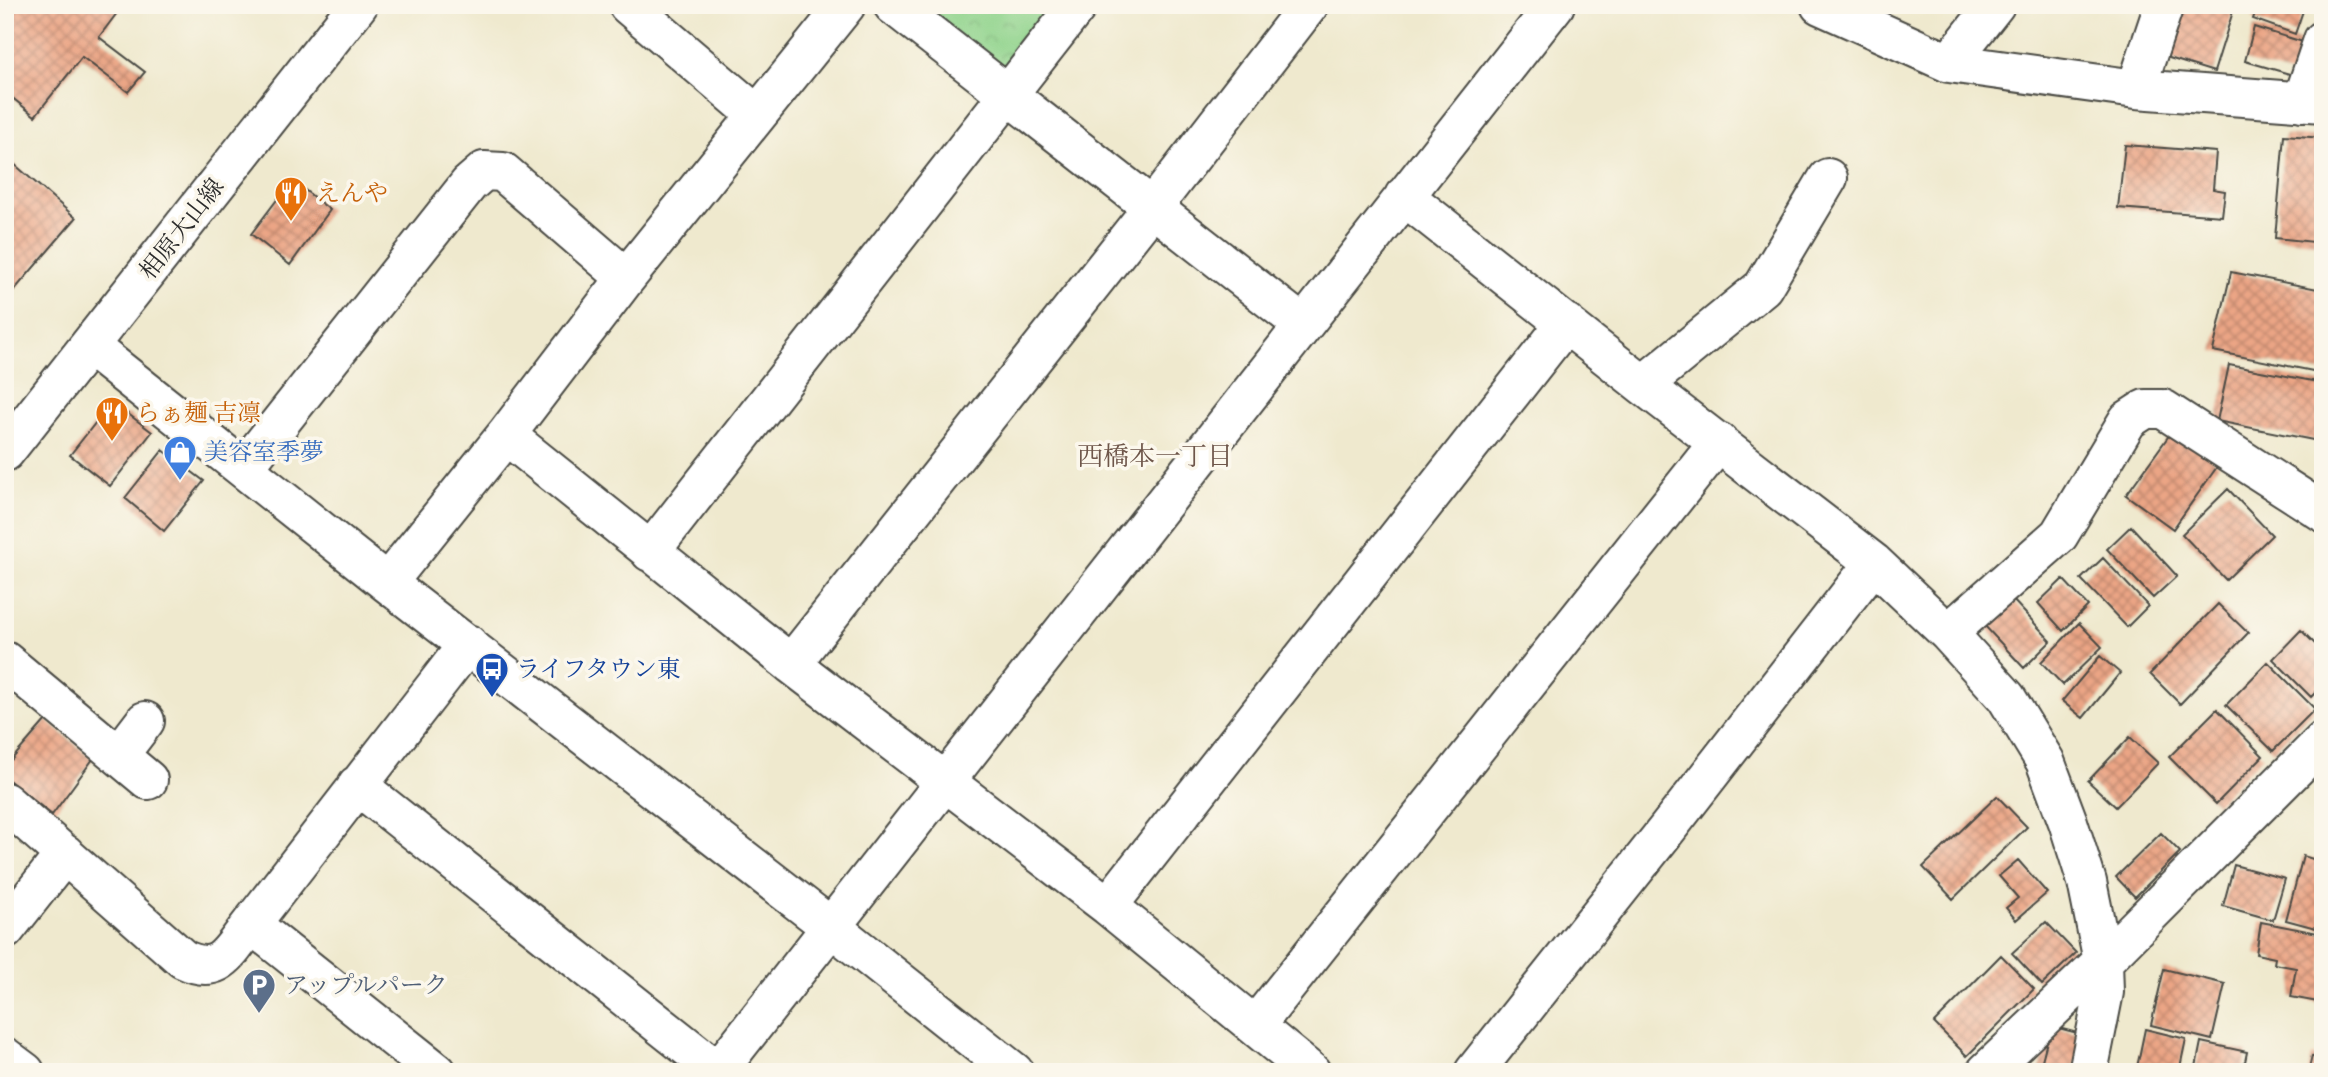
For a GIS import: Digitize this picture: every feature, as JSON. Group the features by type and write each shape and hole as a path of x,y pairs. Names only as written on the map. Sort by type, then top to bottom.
{"street":[{"name":"相原大山線","path":"5,452 358,5"},
{"path":"628,5 757,115"},
{"path":"387,583 506,435 626,278 846,5"},
{"path":"892,5 1303,325"},
{"path":"650,552 1078,5"},
{"path":"791,664 1309,5"},
{"path":"357,785 718,1071 1555,5"},
{"path":"1820,5 1949,63 2136,89 2313,102 2323,40"},
{"path":"1949,63 1995,5"},
{"path":"2136,89 2164,5"},
{"path":"244,468 468,184 484,171 503,172 626,278"},
{"path":"1643,385 1763,287 1828,178"},
{"path":"1404,196 1874,563 1948,634 2006,697 2045,761 2087,882 2103,961 2104,992 2088,1072"},
{"path":"1108,906 1566,323"},
{"path":"89,346 387,583 1014,1072"},
{"path":"1948,634 2059,535 2128,420 2145,409 2163,409 2323,512"},
{"path":"506,435 791,664 1108,906 1311,1072"},
{"path":"1255,1026 1719,442"},
{"path":"1474,1072 1874,563"},
{"path":"5,802 183,959 196,965 210,966 220,963 468,644"},
{"path":"5,661 148,780"},
{"path":"118,755 145,721"},
{"path":"1986,1072 2103,961 2323,741"},
{"path":"5,930 65,853"},
{"path":"251,924 437,1072"},
{"path":"5,1057 24,1072"}],"green space":[{"path":"893,5 1078,5 1008,94"}],"building":[{"path":"5,5 123,5 99,37 145,72 128,92 82,57 35,116 5,92"},
{"path":"2183,5 2235,5 2214,72 2166,57"},
{"path":"2258,5 2305,5 2295,34 2253,19"},
{"path":"2254,27 2303,42 2293,75 2245,61"},
{"path":"2284,135 2323,138 2323,243 2275,238"},
{"path":"2125,145 2216,152 2213,189 2225,191 2222,216 2118,208"},
{"path":"5,156 76,218 5,301"},
{"path":"292,180 330,210 290,265 251,234"},
{"path":"2231,272 2323,290 2323,373 2213,351"},
{"path":"2229,365 2323,383 2323,442 2217,421"},
{"path":"104,412 118,423 127,413 152,432 110,486 70,455"},
{"path":"2173,430 2219,464 2173,529 2126,495"},
{"path":"163,450 204,481 164,531 125,498"},
{"path":"2228,489 2272,535 2226,580 2182,534"},
{"path":"2131,526 2177,576 2153,598 2107,549"},
{"path":"2103,558 2148,606 2127,627 2081,579"},
{"path":"2063,579 2088,606 2063,631 2038,603"},
{"path":"2012,599 2051,641 2024,668 1984,625"},
{"path":"2218,604 2248,633 2180,704 2150,674"},
{"path":"2079,623 2102,647 2063,685 2041,662"},
{"path":"2301,630 2323,652 2323,685 2311,697 2273,659"},
{"path":"2100,656 2120,673 2083,718 2062,701"},
{"path":"2268,662 2315,709 2273,751 2226,705"},
{"path":"2217,709 2263,756 2216,804 2169,757"},
{"path":"46,720 93,759 52,815 5,777 5,767"},
{"path":"2130,737 2158,763 2116,807 2088,781"},
{"path":"1997,796 2027,827 1953,899 1923,867"},
{"path":"2161,833 2180,852 2135,897 2116,877"},
{"path":"2303,856 2323,862 2323,930 2286,920"},
{"path":"2018,860 2047,893 2016,920 2006,908 2018,898 1999,876"},
{"path":"2234,865 2285,879 2273,920 2223,906"},
{"path":"2046,922 2076,953 2042,985 2012,953"},
{"path":"2261,922 2323,934 2323,1003 2291,997 2296,968 2274,964 2275,958 2256,954"},
{"path":"2001,955 2034,989 1967,1056 1934,1023"},
{"path":"2164,969 2225,984 2212,1040 2151,1025"},
{"path":"2051,1026 2085,1035 2074,1072 2039,1072"},
{"path":"2145,1029 2186,1039 2179,1072 2136,1072"},
{"path":"2201,1042 2247,1052 2243,1072 2195,1072"},
{"path":"2312,1056 2323,1059 2323,1072 2308,1072"}],"place":[{"name":"えんや","path":"291,223"},
{"name":"らぁ麺 吉凛","path":"112,443"},
{"name":"美容室季夢","path":"180,482"},
{"name":"ライフタウン東","path":"492,699"},
{"name":"アップルパーク","path":"259,1015"}],"district":[{"name":"西橋本一丁目","path":"1155,457"}]}
